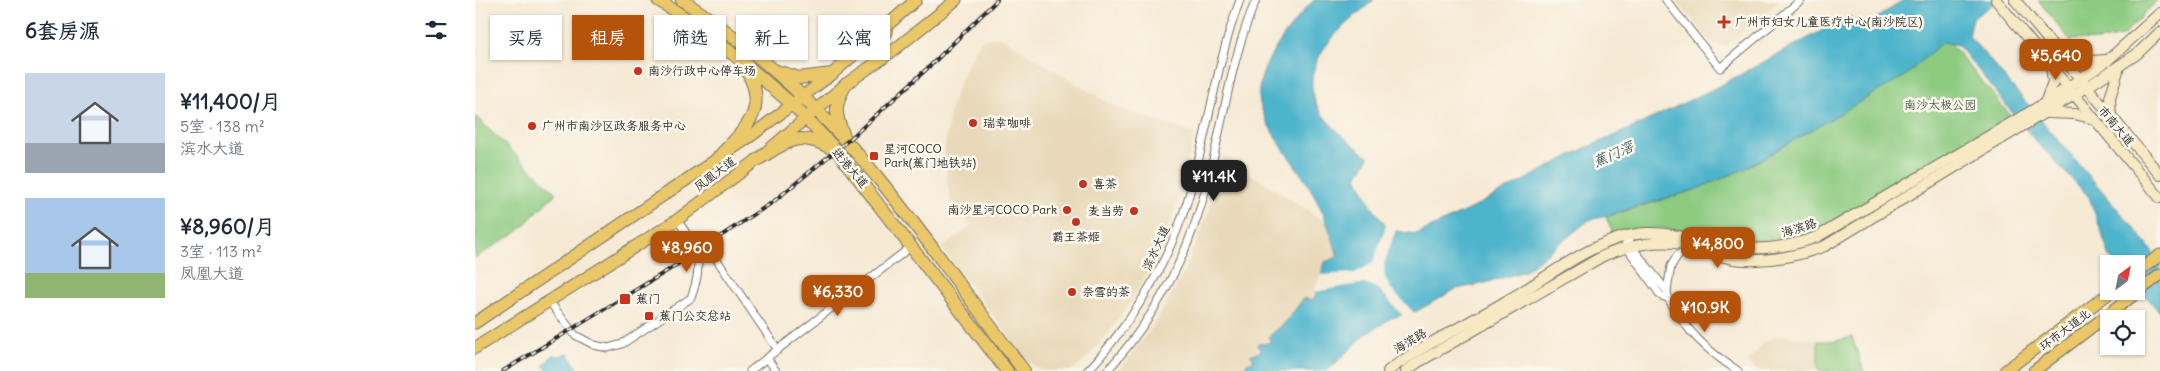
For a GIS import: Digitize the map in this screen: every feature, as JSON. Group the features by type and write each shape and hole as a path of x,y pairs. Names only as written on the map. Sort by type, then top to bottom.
{"highway":[{"name":"进港大道","path":"658,0 687,19 736,56"},
{"name":"进港大道","path":"682,0 736,39"},
{"path":"715,160 745,128 757,104 757,91 752,79 739,60"},
{"name":"进港大道","path":"740,60 797,101"},
{"name":"进港大道","path":"762,60 797,101 842,147 878,178 1024,370"},
{"path":"753,71 761,68 762,60"},
{"path":"772,70 799,78 832,74"},
{"path":"757,160 789,141 798,138 808,138 842,147 836,107 846,84"},
{"name":"进港大道","path":"842,147 912,246 1007,371"}],"main road":[{"name":"凤凰大道","path":"475,322 603,238 751,136 832,74 916,0"},
{"name":"凤凰大道","path":"890,53 955,0"},
{"path":"890,28 893,22"},
{"name":"凤凰大道","path":"477,343 549,301 677,220 757,160 846,84 881,60"},
{"path":"751,136 760,133 769,134 772,139 768,150"},
{"path":"2145,267 2157,258"},
{"name":"环市大道北","path":"2034,371 2160,275"},
{"name":"环市大道北","path":"2005,371 2101,300"}],"street":[{"name":"滨水大道","path":"1087,371 1114,340 1137,309 1156,276 1173,240 1192,186 1220,64 1240,0"},
{"path":"1107,371 1152,311 1169,282 1189,240 1206,190 1239,46 1256,0"},
{"path":"1666,0 1720,68 1801,0"},
{"name":"市南大道","path":"1995,0 2160,198"},
{"name":"市南大道","path":"2015,0 2160,175"},
{"name":"海滨路","path":"1406,371 1626,242 1690,246 1719,256 1750,260 1780,259 1810,252 1825,246 2071,91 2080,79 2108,60 2160,13"},
{"name":"海滨路","path":"2071,91 2087,87 2119,67 2160,32"},
{"path":"2059,53 2089,61 2108,60"},
{"path":"2051,66 2053,82 2046,108 2094,119"},
{"path":"2111,116 2110,98 2119,67"},
{"name":"海滨路","path":"1387,371 1407,357 1595,248 1665,234 1745,249 1775,248 1817,238 2013,128"},
{"path":"549,301 568,327 583,340 608,348 622,344 691,298 699,268 699,256 694,244 677,220"},
{"path":"1626,242 1661,296 1667,295"},
{"path":"694,244 713,254 778,350"},
{"path":"750,371 912,246"},
{"path":"1690,246 1678,255 1671,266 1667,295 1678,316 1703,346 1738,371"},
{"path":"2157,258 2160,246"},
{"path":"767,358 776,371"}],"shaded area":[{"name":"广州市妇女儿童医疗中心(南沙院区)","path":"1676,0 1780,0 1725,46 1712,44"},
{"name":"南沙星河COCO Park","path":"999,36 1113,106 1195,134 1178,201 1165,237 1148,271 1129,304 1107,335 1082,363 1069,371 1043,371 1028,362 942,248 971,226 951,200 947,182 945,147 950,111 961,77 981,40"},
{"path":"1223,156 1327,223 1338,257 1325,262 1315,297 1311,300 1304,298 1293,315 1268,337 1270,343 1259,347 1260,352 1250,355 1253,357 1253,361 1247,363 1243,371 1119,371 1156,322 1186,268 1209,211"},
{"path":"1785,335 1818,341 1818,369 1816,371 1759,371 1747,363 1763,343 1777,336"}],"green space":[{"path":"2038,0 2158,0 2123,36 2097,41 2069,39"},
{"name":"南沙太极公园","path":"1942,42 1949,42 2011,116 1813,233 1793,238 1750,241 1704,232 1657,228 1613,234 1606,217 1694,190 1744,169 1906,75"},
{"path":"475,116 556,193 518,231 475,258"},
{"path":"1852,337 1864,371 1819,371 1818,341 1835,341"}],"water":[{"name":"蕉门滘","path":"1314,0 1374,0 1349,21 1326,46 1318,59 1313,74 1312,90 1320,112 1332,126 1369,157 1357,177 1372,207 1389,230 1417,234 1468,210 1579,151 1719,86 1849,16 1863,27 1903,0 1999,0 1973,18 1969,36 2140,235 2160,262 2160,312 2145,296 2145,255 2109,255 2089,197 2032,137 1958,45 1942,42 1906,75 1744,169 1694,190 1589,220 1525,271 1485,283 1456,289 1417,311 1391,318 1365,335 1327,371 1243,371 1247,363 1253,361 1253,357 1250,355 1260,352 1261,349 1257,346 1258,344 1270,343 1268,337 1284,324 1304,298 1311,300 1315,297 1325,262 1338,257 1317,201 1273,134 1259,97 1263,72 1277,45"},
{"path":"568,353 579,371 548,371 543,366 553,355 559,356"}],"pier":[{"path":"1387,223 1391,228 1396,229 1384,263 1384,276 1391,289 1415,314 1404,317 1379,289 1368,284 1314,292 1320,275 1355,273 1373,263"}],"railway":[{"path":"503,371 667,271 773,202 851,138 930,66 997,0"}],"place":[{"name":"广州市妇女儿童医疗中心(南沙院区)","path":"1724,22"},
{"name":"南沙行政中心停车场","path":"638,71"},
{"name":"瑞幸咖啡","path":"973,123"},
{"name":"广州市南沙区政务服务中心","path":"532,126"},
{"name":"星河COCO Park(蕉门地铁站)","path":"874,156"},
{"name":"喜茶","path":"1083,184"},
{"name":"南沙星河COCO Park","path":"1067,210"},
{"name":"麦当劳","path":"1134,211"},
{"name":"霸王茶姬","path":"1076,222"},
{"name":"奈雪的茶","path":"1072,292"},
{"name":"蕉门","path":"625,299"},
{"name":"蕉门公交总站","path":"649,316"}]}
